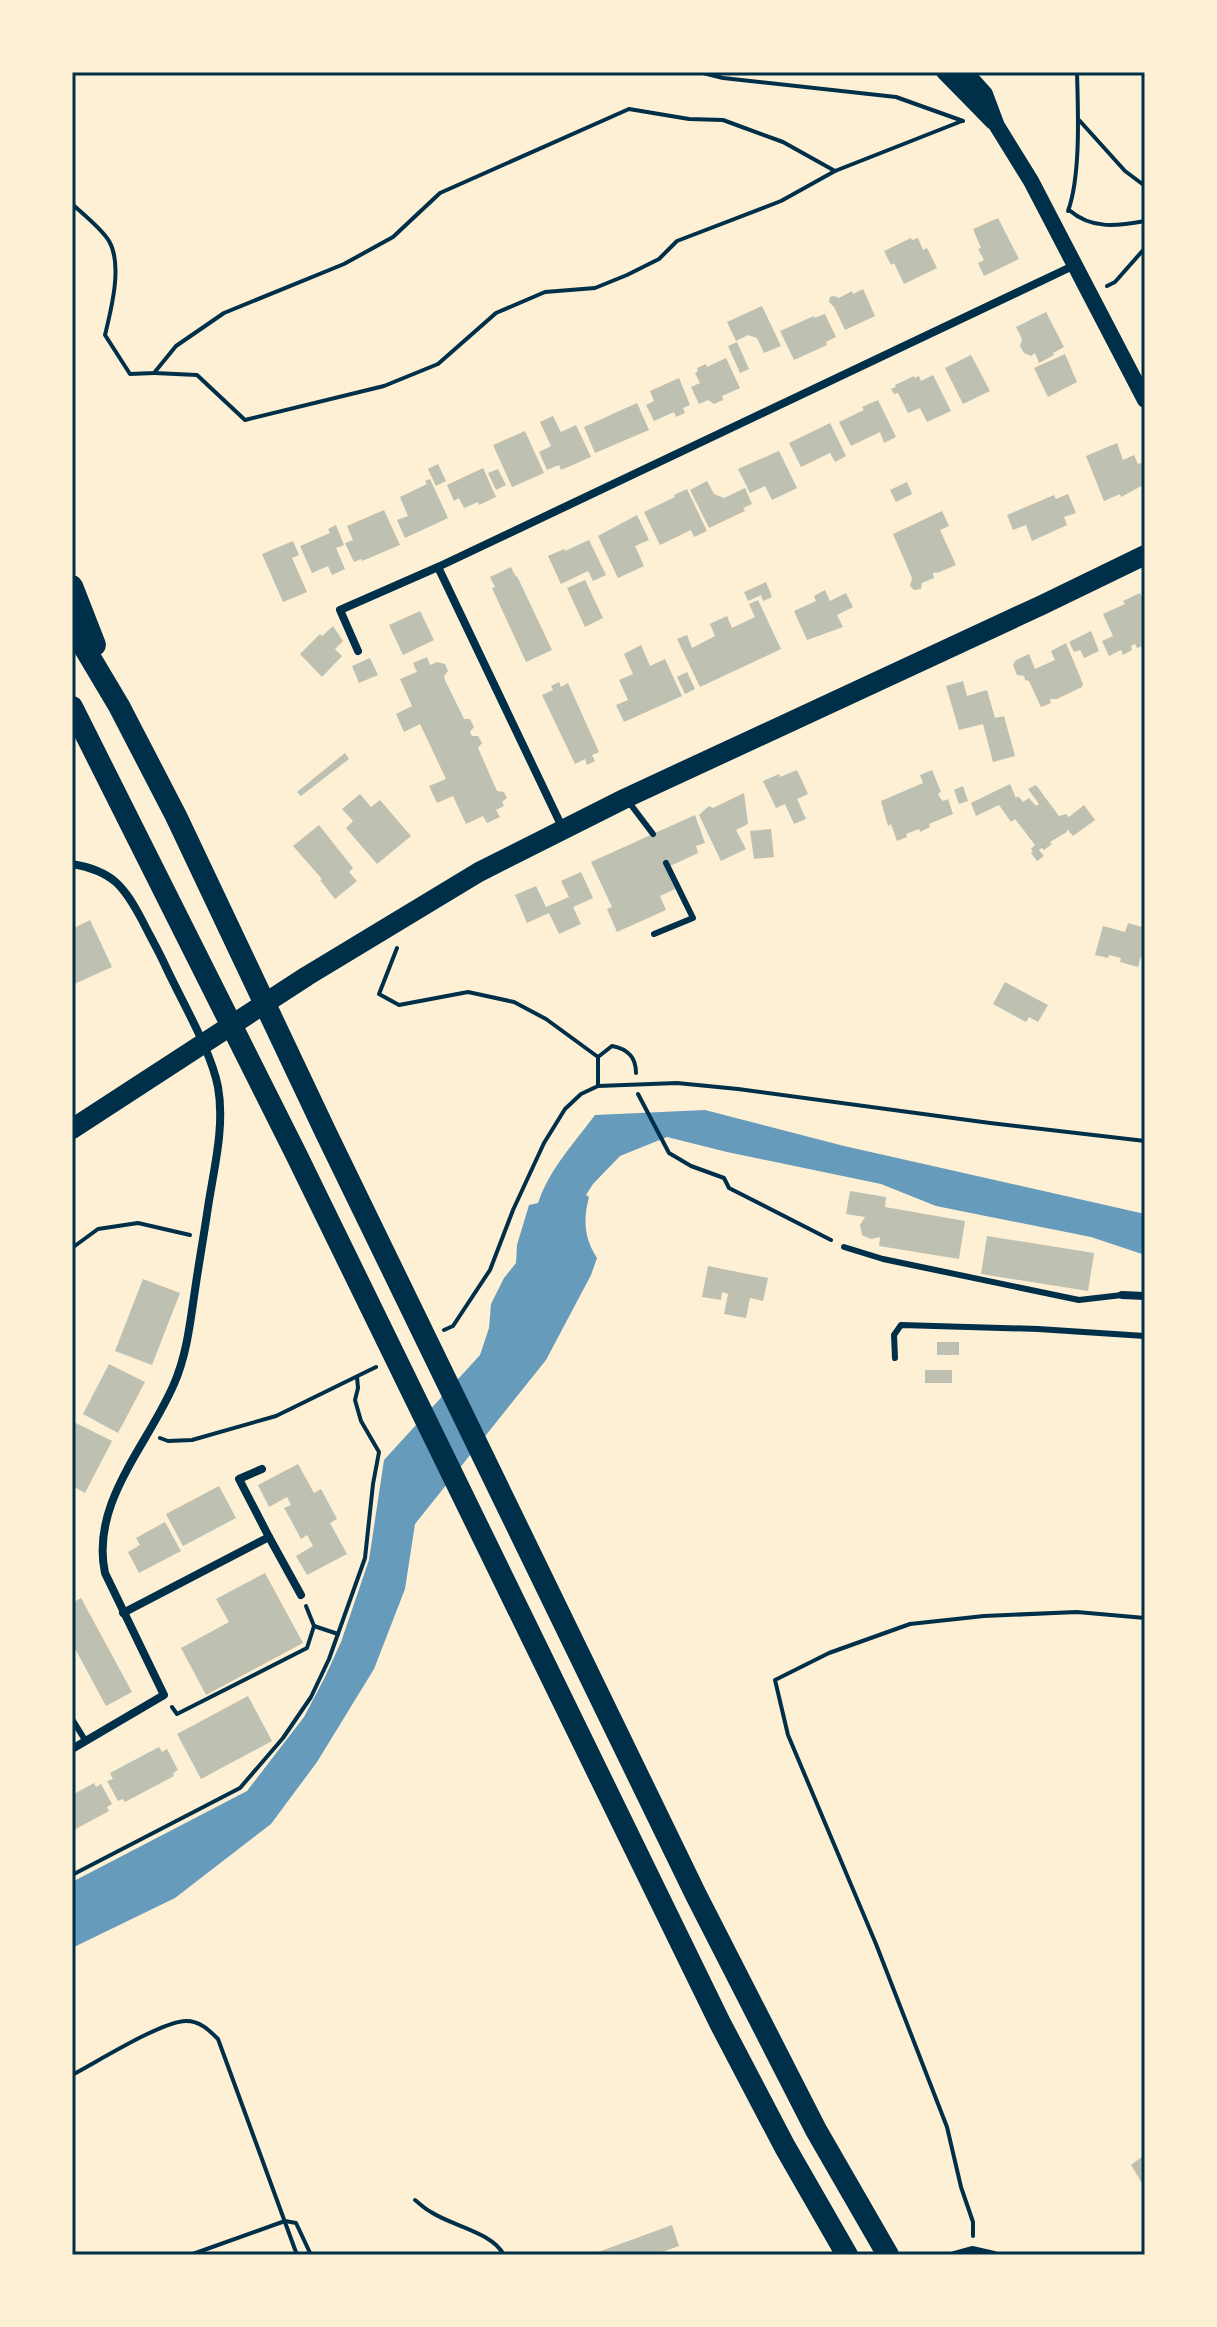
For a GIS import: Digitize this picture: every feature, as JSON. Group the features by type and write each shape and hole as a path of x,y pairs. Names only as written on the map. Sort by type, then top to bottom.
{"highway":[{"path":"72,586 119,706"},
{"path":"72,627 119,706 176,816 326,1133 696,1895 795,2089 886,2253"},
{"path":"76,715 296,1154 720,2023 785,2147 847,2255"}],"main road":[{"path":"944,72 997,126"},
{"path":"965,72 985,94 997,126 1052,220 1145,400"},
{"path":"73,1126 307,976 479,872 626,798 1145,555"}],"street":[{"path":"358,651 340,610 438,567 1076,265"},
{"path":"438,567 563,829"},
{"path":"72,864 107,875 129,895 211,1061 221,1113 183,1360 172,1388 122,1480 108,1514 101,1553 105,1573 164,1695 72,1749"},
{"path":"1122,1295 1145,1296"},
{"path":"262,1469 239,1479 301,1595"},
{"path":"123,1613 269,1537"},
{"path":"954,2255 972,2250 994,2255"}],"lane":[{"path":"626,798 653,834"},
{"path":"654,934 693,918 666,863"},
{"path":"844,1247 883,1259 1079,1300 1122,1295"},
{"path":"895,1358 894,1335 901,1325 1145,1336"},
{"path":"72,1719 85,1740"}],"path":[{"path":"699,72 723,78 896,97 962,121 997,126"},
{"path":"1069,210 1078,120 1077,72"},
{"path":"154,373 176,346 224,313 344,264 393,237 440,193 629,109 689,119 723,120 783,142 835,171"},
{"path":"1078,120 1125,171 1145,186"},
{"path":"72,204 109,241 116,271 105,335 130,374 197,375 245,420 384,386 438,364 496,313 545,292 595,288 627,275 659,259 677,241 781,201 835,171 962,121"},
{"path":"1052,220 1069,210"},
{"path":"1069,210 1081,219 1101,225 1145,221"},
{"path":"1091,295 1115,282 1145,248"},
{"path":"394,922 399,942 379,994 399,1005 468,992 514,1002 546,1019 598,1057"},
{"path":"598,1057 612,1046 623,1048 636,1062 636,1073"},
{"path":"598,1057 598,1086"},
{"path":"439,1333 453,1326 490,1270 544,1143 565,1109 581,1094 598,1086 677,1083 738,1089 1145,1141"},
{"path":"638,1094 669,1153 691,1166 724,1178 729,1188 844,1247"},
{"path":"72,1248 98,1229 138,1223 203,1239"},
{"path":"147,1433 168,1441 192,1440 276,1416 384,1362"},
{"path":"72,1875 240,1788 298,1718 329,1659 365,1558 379,1452 361,1421 355,1400 357,1377"},
{"path":"164,1695 177,1714 307,1648 314,1626 301,1595"},
{"path":"972,2250 973,2222 947,2127 876,1944 788,1735 775,1680 829,1653 910,1624 984,1616 1077,1612 1145,1618"},
{"path":"314,1626 338,1634"},
{"path":"72,2075 171,2023 189,2021 206,2026 218,2039 297,2255"},
{"path":"415,2200 432,2213 500,2248 504,2255"},
{"path":"190,2255 285,2221 296,2223 311,2255"}],"water":[{"path":"705,1110 844,1146 1145,1214 1145,1255 1091,1237 936,1206 881,1184 667,1137 620,1156 586,1195 589,1197 586,1229 597,1258 591,1275 546,1360 415,1524 405,1589 374,1669 317,1762 271,1824 175,1898 72,1948 72,1882 247,1791 304,1717 341,1642 369,1560 384,1460 480,1355 489,1328 491,1304 504,1278 516,1263 517,1245 529,1205 538,1203 555,1168 571,1146 595,1115"}],"building":[{"path":"998,218 1019,259 984,276 978,263 984,260 973,229"},
{"path":"911,238 918,238 923,250 927,248 937,268 904,284 884,251"},
{"path":"863,289 875,316 845,330 829,302 830,297 839,298"},
{"path":"762,306 781,346 764,353 757,338 748,335 736,341 727,322"},
{"path":"1046,312 1064,347 1039,363 1035,353 1031,356 1024,353 1016,327"},
{"path":"825,314 836,337 826,342 827,345 794,360 780,331"},
{"path":"737,342 749,369 740,373 728,346"},
{"path":"1065,354 1077,382 1048,397 1034,368"},
{"path":"971,355 990,391 963,404 945,368"},
{"path":"726,358 740,388 722,396 723,400 714,404 708,400 699,404 691,387 700,383 695,373 697,368"},
{"path":"933,375 951,411 927,422 920,408 908,413 898,393 894,394 891,389 914,376 919,376 921,381"},
{"path":"679,378 690,405 683,408 685,413 676,417 674,412 654,421 646,405 654,401 650,391"},
{"path":"878,400 896,437 884,443 880,432 851,446 839,422"},
{"path":"637,403 649,430 595,453 584,427"},
{"path":"553,416 561,432 576,425 591,457 561,470 559,465 547,470 539,452 551,446 540,422"},
{"path":"830,423 846,456 835,462 830,453 801,467 789,443"},
{"path":"525,431 544,473 512,487 493,445"},
{"path":"1117,443 1123,460 1134,455 1138,464 1141,463 1145,484 1121,497 1120,494 1104,501 1086,456"},
{"path":"779,451 797,488 772,500 765,486 750,493 738,469"},
{"path":"438,464 446,481 436,486 428,469"},
{"path":"483,468 496,497 464,508 459,498 454,501 447,485"},
{"path":"498,469 506,485 496,490 488,473"},
{"path":"430,479 448,518 405,538 397,520 408,516 400,497 427,484 425,481"},
{"path":"707,481 714,494 724,498 745,488 752,504 743,508 745,511 709,528 690,490"},
{"path":"907,482 912,494 896,502 890,490"},
{"path":"687,489 707,531 694,537 691,530 660,545 644,512"},
{"path":"1068,494 1076,513 1064,517 1067,525 1032,541 1026,525 1013,530 1007,515 1054,495 1056,499"},
{"path":"384,510 400,545 354,562 345,543 353,540 347,526"},
{"path":"942,511 949,526 940,530 956,565 933,573 934,578 922,583 921,589 914,590 893,534"},
{"path":"637,515 649,540 635,546 644,566 618,578 598,536"},
{"path":"336,525 344,545 336,548 345,569 332,575 328,566 312,573 300,546 330,533 328,529"},
{"path":"589,540 606,575 593,581 588,571 561,584 548,556"},
{"path":"293,541 299,555 292,558 307,592 283,602 262,554"},
{"path":"511,567 552,650 526,662 492,588 495,587 490,577"},
{"path":"585,580 603,618 585,627 567,588"},
{"path":"766,582 772,597 763,601 761,595 748,601 744,592"},
{"path":"825,590 830,601 846,593 853,607 837,615 843,627 807,640 794,611 816,601 814,596"},
{"path":"1140,593 1145,605 1141,607 1145,617 1145,645 1137,648 1135,644 1123,655 1121,650 1109,656 1102,641 1113,636 1103,614"},
{"path":"758,600 781,649 700,687 677,639 687,635 692,648 715,636 710,624 718,620 727,616 732,628 755,617 749,604"},
{"path":"420,611 434,640 403,655 389,625"},
{"path":"333,626 343,641 335,649 342,656 322,677 300,654"},
{"path":"1091,631 1099,651 1084,658 1080,650 1074,652 1069,642"},
{"path":"1066,643 1082,687 1057,699 1050,699 1051,703 1041,707 1029,681 1017,675 1013,665 1016,660 1029,654 1035,669 1055,660 1051,651"},
{"path":"641,645 650,666 665,659 682,696 624,722 616,705 628,700 619,680 633,674 624,654"},
{"path":"427,657 430,665 437,662 445,664 448,671 445,680 464,719 470,719 474,727 470,732 472,736 478,736 482,743 478,748 497,791 504,792 507,798 502,802 504,806 496,810 500,817 487,823 483,816 466,824 453,796 437,803 429,786 446,779 420,724 404,732 396,714 412,706 400,679 417,672 413,663"},
{"path":"370,658 378,675 359,683 352,666"},
{"path":"687,672 695,689 685,694 677,677"},
{"path":"963,681 967,696 987,690 995,718 1004,716 1015,756 993,762 983,724 959,730 946,686"},
{"path":"559,682 561,687 568,683 599,752 592,755 595,761 587,765 585,759 575,764 542,695 553,690 551,686"},
{"path":"345,753 349,759 301,796 297,792"},
{"path":"797,770 808,794 797,799 806,819 794,824 785,804 776,808 763,781"},
{"path":"932,770 941,792 938,793 940,798 943,801 948,799 953,814 897,841 891,824 888,826 881,801 923,783 920,775"},
{"path":"1010,784 1016,798 1018,796 1023,802 1029,798 1036,806 1039,804 1028,789 1036,785 1059,816 1066,814 1069,817 1084,805 1095,820 1073,836 1067,829 1044,850 1039,850 1044,856 1037,861 1031,853 1035,845 1015,819 1011,822 999,805 976,816 971,803"},
{"path":"963,786 968,801 959,804 954,790"},
{"path":"744,793 748,824 736,830 746,849 721,861 699,815 709,806 713,808"},
{"path":"360,794 371,807 380,800 411,836 377,864 346,828 353,821 342,809"},
{"path":"695,815 705,843 696,846 698,853 668,867 664,864 675,889 660,896 666,910 617,932 607,909 612,907 591,862"},
{"path":"319,825 353,868 349,872 357,881 335,899 293,846"},
{"path":"771,829 774,857 754,859 750,831"},
{"path":"581,872 593,898 573,907 581,924 559,934 549,913 527,923 515,895 536,886 546,907 569,897 561,881"},
{"path":"90,920 112,967 72,985 72,929"},
{"path":"1128,923 1145,928 1145,958 1141,956 1138,967 1120,962 1121,958 1095,955 1103,926 1125,932"},
{"path":"1005,982 1048,1005 1038,1022 1029,1017 1026,1022 993,1004"},
{"path":"850,1191 886,1197 885,1207 965,1221 959,1259 879,1246 880,1237 871,1239 862,1235 860,1225 865,1217 846,1214"},
{"path":"987,1236 1094,1253 1088,1291 981,1274"},
{"path":"708,1266 768,1278 763,1301 750,1298 746,1318 724,1314 728,1294 722,1292 721,1300 702,1297"},
{"path":"143,1279 180,1293 152,1365 115,1351"},
{"path":"937,1342 959,1342 959,1355 937,1355"},
{"path":"109,1364 145,1382 118,1433 83,1414"},
{"path":"925,1370 952,1370 952,1383 925,1383"},
{"path":"76,1423 112,1441 85,1493 72,1486 72,1431"},
{"path":"298,1464 314,1493 321,1489 337,1519 330,1523 347,1554 307,1575 296,1556 313,1546 307,1535 301,1539 284,1508 291,1505 287,1497 269,1507 258,1485"},
{"path":"219,1486 236,1518 183,1546 166,1514"},
{"path":"165,1522 181,1551 139,1573 128,1552 140,1545 136,1538"},
{"path":"265,1573 303,1643 206,1695 181,1648 229,1622 216,1599"},
{"path":"81,1598 132,1692 106,1706 72,1643 72,1603"},
{"path":"248,1696 272,1741 201,1779 177,1734"},
{"path":"159,1747 162,1752 167,1749 178,1770 173,1773 174,1776 125,1802 123,1799 118,1801 107,1781 113,1779 110,1773"},
{"path":"94,1783 96,1787 101,1784 112,1804 107,1807 109,1811 72,1831 72,1795"},
{"path":"1143,2156 1145,2158 1145,2188 1131,2165"},
{"path":"672,2225 679,2246 654,2255 590,2255"}]}
